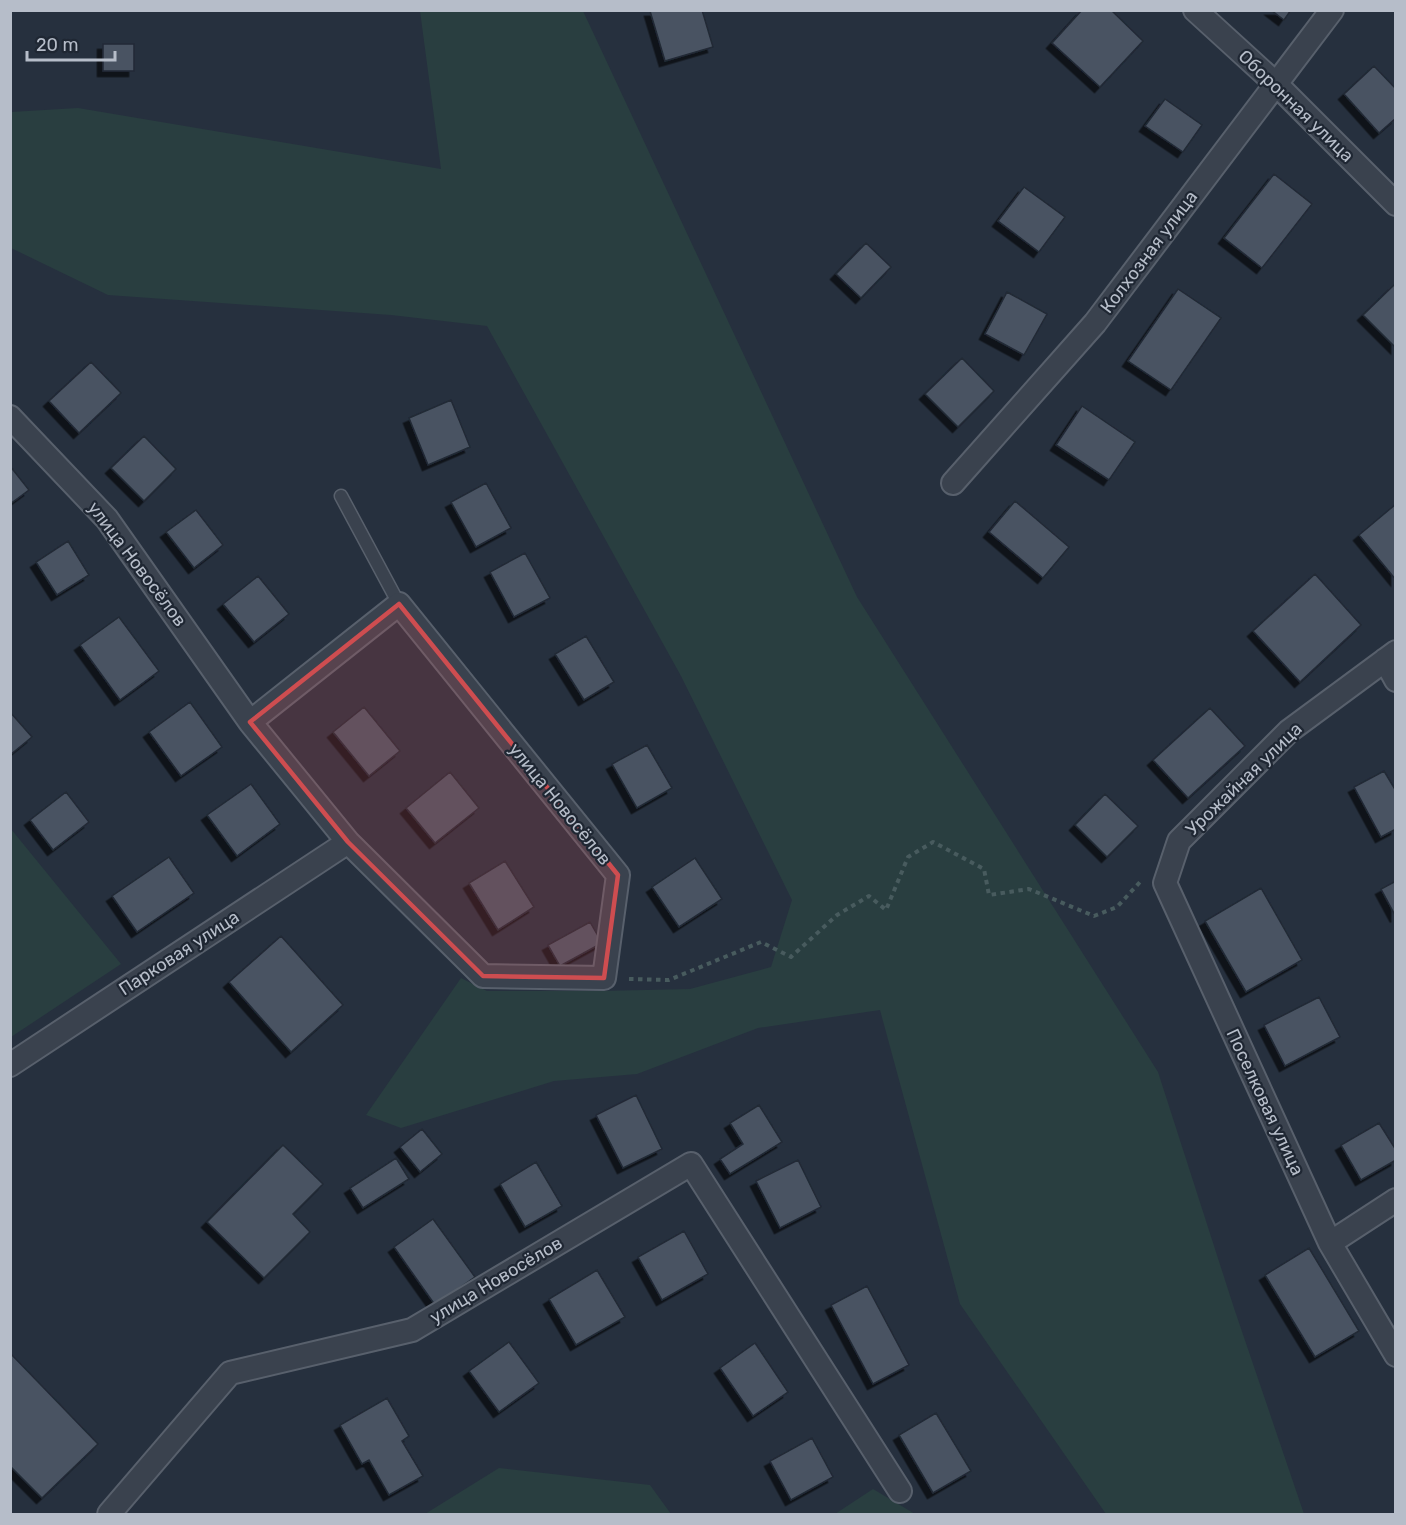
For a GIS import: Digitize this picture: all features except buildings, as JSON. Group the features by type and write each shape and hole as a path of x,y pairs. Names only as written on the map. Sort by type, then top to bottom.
{"street":[{"name":"Оборонная улица","path":"1195,10 1275,83 1395,204"},
{"name":"Колхозная улица","path":"953,483 1095,323 1332,10"},
{"name":"улица Новосёлов","path":"10,417 107,519 250,722 348,842 483,976 604,978 618,875 399,604"},
{"path":"250,722 399,604"},
{"name":"Урожайная улица","path":"1179,841 1289,731 1392,664"},
{"name":"Поселковая улица","path":"1179,841 1165,883 1330,1243 1395,1355"},
{"name":"Парковая улица","path":"10,1065 348,842"},
{"name":"улица Новосёлов","path":"109,1515 230,1373 412,1330 691,1164 900,1491"},
{"path":"1330,1243 1395,1200"}],"lane":[{"path":"341,496 399,604"}],"path":[{"path":"604,978 669,980 761,942 791,957 837,915 869,896 886,910 908,856 933,842 984,869 989,895 1029,889 1094,916 1117,907 1148,874"}],"highlighted area":[{"path":"399,604 618,875 604,978 483,976 348,842 250,722"}],"green space":[{"path":"420,11 583,11 857,597 1158,1072 1234,1308 1304,1514 1106,1514 960,1304 880,1010 758,1028 637,1074 554,1081 401,1128 366,1115 461,978 487,991 690,989 771,967 792,900 681,676 487,326 391,315 108,295 11,248 11,112 78,108 441,169"},
{"path":"11,829 121,964 10,1037"},
{"path":"499,1468 650,1485 671,1514 425,1514"},
{"path":"873,1489 915,1514 835,1514"}]}
